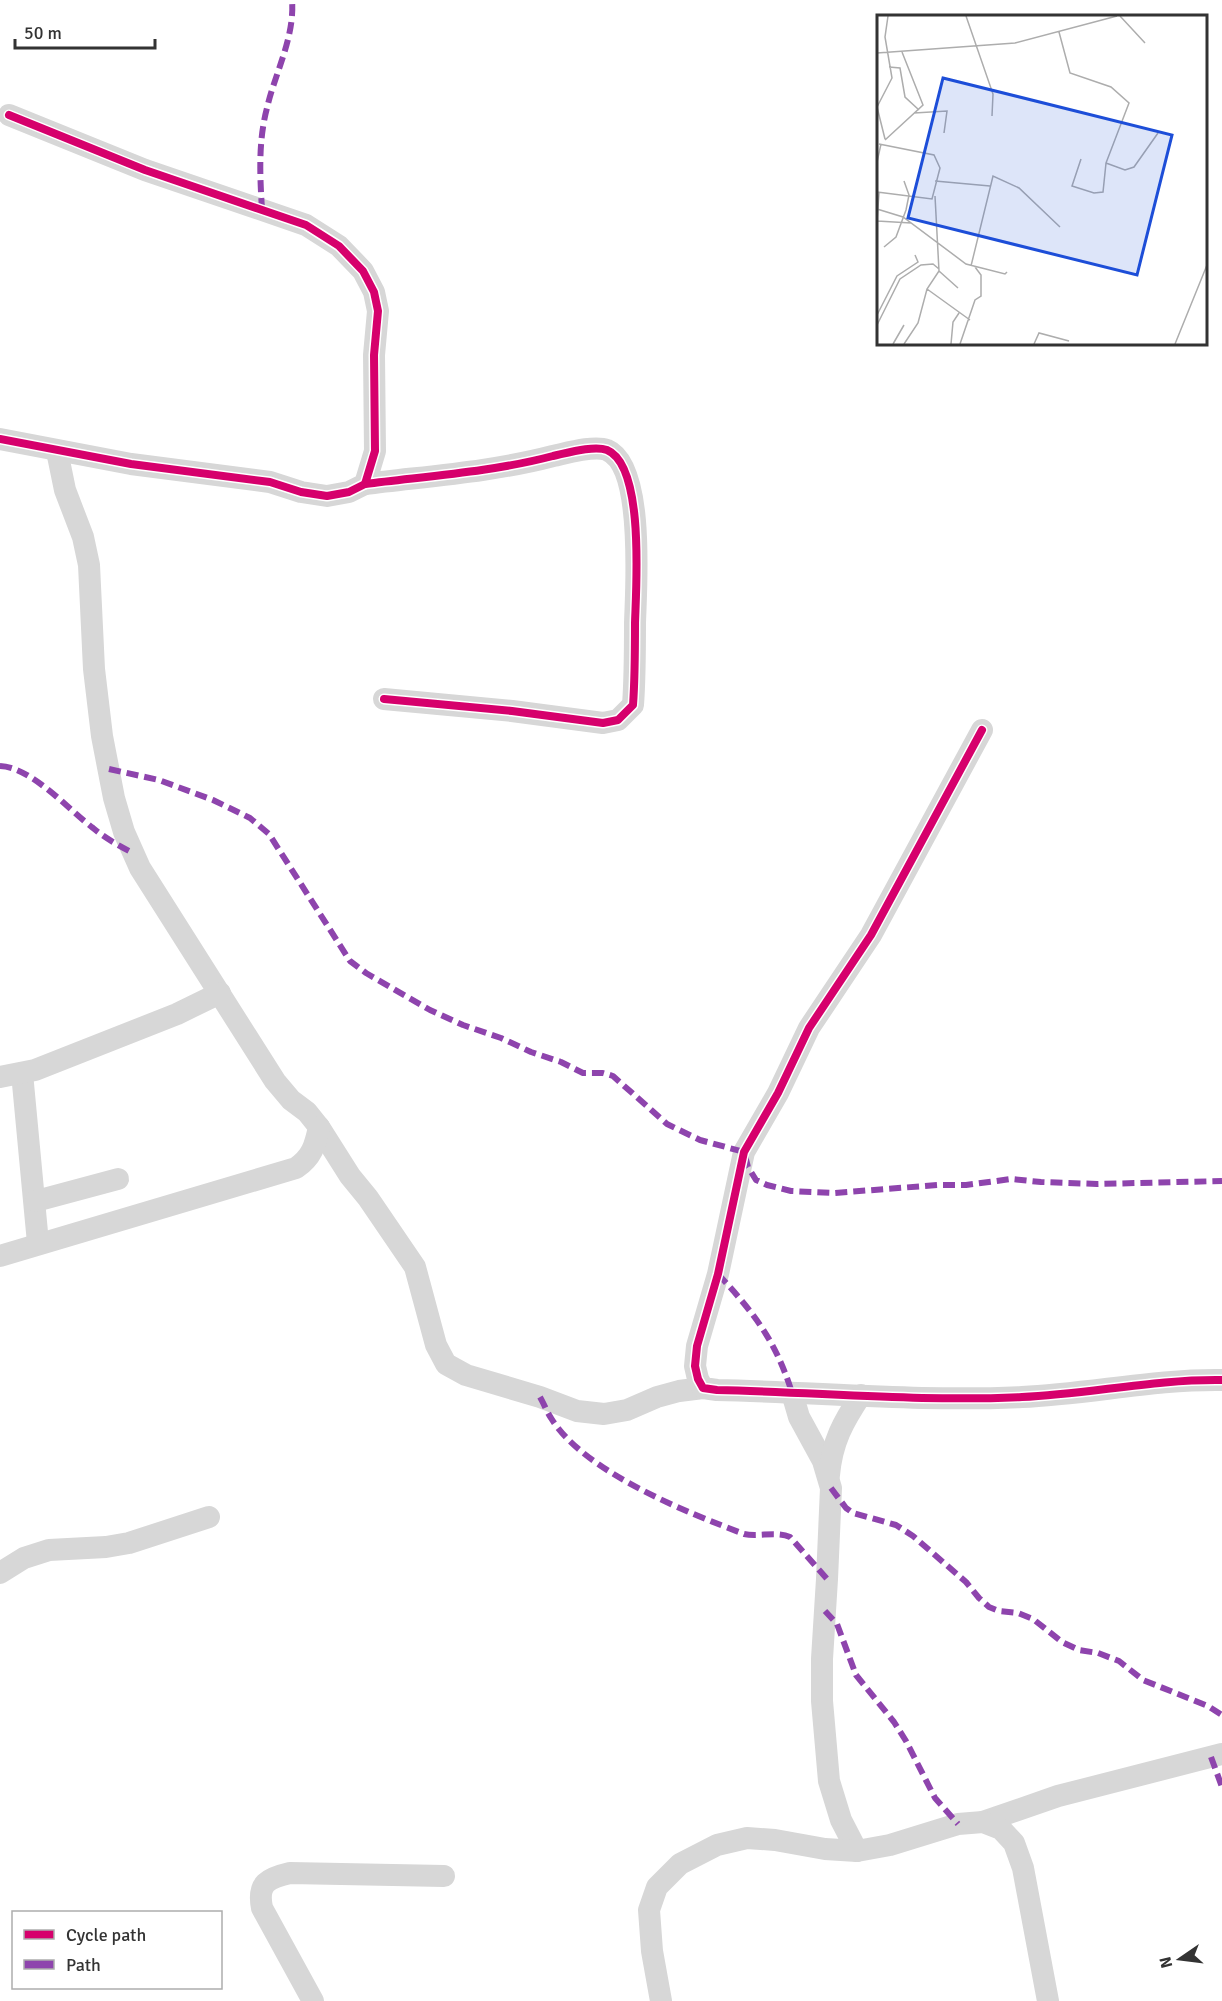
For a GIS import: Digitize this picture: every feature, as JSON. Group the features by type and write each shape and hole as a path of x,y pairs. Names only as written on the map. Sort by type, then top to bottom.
{"street":[{"path":"9,114 145,170 306,225 339,246 363,271 374,292 378,310 374,355 375,451 365,484"},
{"path":"0,439 131,464 270,482 301,492 327,496 349,492 365,484 493,470 576,451 606,450 620,459 628,479 638,567 633,705 618,720 603,723 512,711 384,699"},
{"path":"57,451 65,490 83,537 89,565 94,669 102,736 114,798 124,832 140,868 275,1081 319,1127 350,1176 368,1198 415,1267 436,1344 446,1364 466,1375 540,1397 577,1411 603,1414 627,1410 657,1397 679,1391 703,1388 950,1398 1024,1397 1186,1380 1222,1380"},
{"path":"703,1388 695,1366 697,1346 718,1274 744,1152 778,1094 809,1028 871,935 982,730"},
{"path":"39,1243 36,1201 11,1075 35,1070 129,1033 220,993"},
{"path":"0,1256 296,1168 306,1161 315,1149 319,1127"},
{"path":"36,1201 118,1179"},
{"path":"792,1393 799,1417 829,1475"},
{"path":"857,1851 841,1820 829,1781 823,1722 822,1659 831,1488 829,1475 834,1442 845,1419 861,1395"},
{"path":"0,1573 24,1558 49,1550 106,1547 129,1543 208,1517"},
{"path":"661,2001 652,1951 649,1910 657,1887 680,1864 717,1845 747,1838 857,1851 890,1845 958,1824 983,1822 1058,1796 1222,1754"},
{"path":"983,1822 1001,1829 1014,1844 1023,1868 1048,2001"},
{"path":"314,2001 262,1908 259,1894 265,1884 275,1877 290,1873 444,1876"}],"marked path":[{"path":"262,210 260,172 262,134 270,95 288,41 292,0"},
{"path":"0,766 24,773 49,790 98,832 133,853"},
{"path":"109,769 159,780 213,800 250,818 269,834 350,961 366,973 430,1010 463,1025 501,1038 583,1073 603,1073 613,1076 667,1124 700,1140 744,1152 748,1167 756,1180 767,1185 791,1191 834,1193 966,1185 1011,1179 1097,1184 1222,1181"},
{"path":"718,1274 753,1315 771,1343 792,1393"},
{"path":"540,1397 551,1418 566,1438 611,1473 666,1502 744,1534 779,1534 790,1537 827,1579"},
{"path":"831,1488 846,1508 853,1513 896,1525 913,1536 966,1582 989,1607 999,1611 1018,1613 1033,1619 1062,1642 1079,1650 1098,1653 1119,1661 1143,1680 1208,1706 1222,1715"},
{"path":"825,1611 837,1624 856,1675 894,1722 935,1798 958,1824"},
{"path":"1211,1757 1222,1787"}],"cycle path":[{"path":"0,439 131,464 270,482 301,492 327,496 349,492 365,484 375,451 374,355 378,311 374,292 363,271 339,246 306,225 145,170 9,115"},
{"path":"365,484 483,470 580,450 602,449 607,450 619,461 628,479 636,529 633,705 618,720 603,723 512,711 384,699"},
{"path":"982,730 871,935 809,1028 778,1093 744,1152 718,1274 697,1346 695,1366 698,1379 703,1388 717,1390 946,1398 1022,1397 1172,1382 1222,1380"}]}
